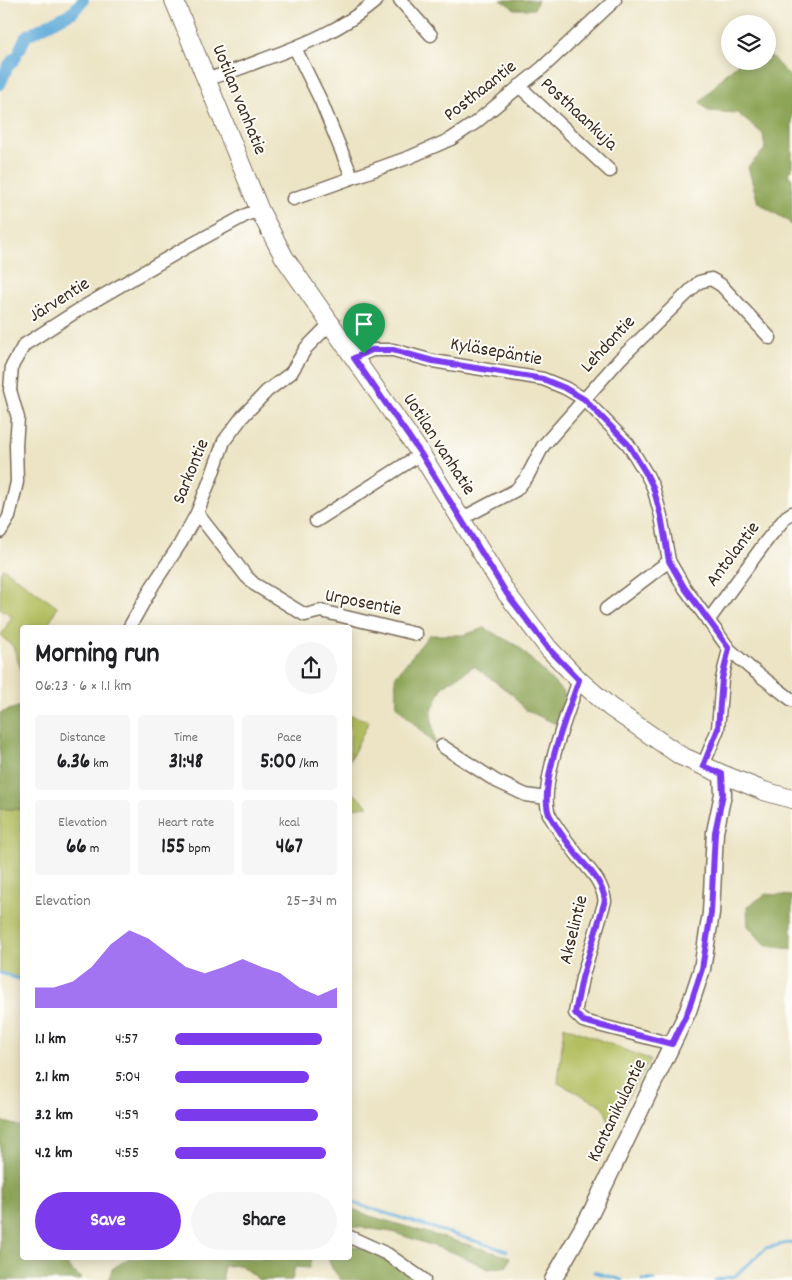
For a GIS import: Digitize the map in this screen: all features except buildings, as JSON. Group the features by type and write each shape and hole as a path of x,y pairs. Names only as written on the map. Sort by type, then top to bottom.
{"main road":[{"name":"Uotilan vanhatie","path":"174,0 260,210 284,257 421,454 507,594 549,649 579,680 610,707 681,756 722,774 792,799"}],"street":[{"path":"207,79 295,48 336,29 358,16 377,0"},
{"path":"400,0 431,35"},
{"name":"Posthaantie","path":"293,199 410,157 451,140 475,123 542,68 615,0"},
{"path":"295,48 321,101 352,177"},
{"name":"Posthaankuja","path":"519,86 610,171"},
{"name":"Järventie","path":"0,532 9,517 16,482 18,418 10,390 12,366 24,345 80,309 185,248 248,214 260,210"},
{"name":"Lehdontie","path":"461,519 516,490 527,478 543,446 584,399 620,359 699,282 710,279 721,285 770,338"},
{"name":"Sarkontie","path":"131,625 197,513 224,441 243,416 267,391 292,372 306,348 330,324"},
{"name":"Kyläsepäntie","path":"354,358 372,350 393,350 433,361 543,379 565,388 584,399 628,444 647,475 653,487 661,516 669,561 684,587 729,648 748,667 792,700"},
{"path":"316,521 421,454"},
{"name":"Urposentie","path":"197,513 254,584 304,615 321,610 416,634"},
{"name":"Antolantie","path":"708,621 767,540 786,517 792,513"},
{"path":"606,609 669,561"},
{"path":"703,766 718,729 722,679 729,648"},
{"path":"442,746 496,781 526,795 546,798 548,779 565,718 579,680"},
{"name":"Kantanikulantie","path":"553,1280 590,1213 688,1011 702,969 711,913 715,832 723,794 722,774"},
{"name":"Akselintie","path":"546,798 549,813 574,851 596,876 603,888 605,900 582,978 575,1013 583,1021 672,1044"},
{"path":"352,1238 387,1254 424,1280"}],"green space":[{"path":"501,0 538,0 534,9 515,9"},
{"path":"776,62 792,79 792,170 788,174 792,179 792,226 788,221 758,203 748,167 765,149 763,134 737,113 708,111 700,102 731,70 776,70"},
{"path":"3,568 57,607 48,625 20,625 20,666 13,646 1,636 12,616 0,608 0,572"},
{"path":"485,628 519,647 565,694 556,724 524,709 513,695 474,666 442,687 431,713 435,745 397,707 395,677 429,635 463,635"},
{"path":"20,706 20,809 0,809 0,713"},
{"path":"352,716 369,721 352,756"},
{"path":"352,792 368,806 352,808"},
{"path":"0,809 20,809 20,979 0,973"},
{"path":"766,894 792,896 792,949 766,946 748,926 747,907"},
{"path":"564,1026 651,1060 611,1126 603,1106 558,1083"},
{"path":"0,1121 20,1126 20,1260 67,1260 68,1267 80,1277 80,1280 0,1280"},
{"path":"352,1209 370,1216 510,1257 507,1266 488,1269 457,1254 392,1232 352,1226"},
{"path":"352,1246 396,1258 420,1280 341,1280 329,1260 352,1260"},
{"path":"126,1260 311,1260 309,1268 295,1267 292,1280 259,1280 240,1265 223,1266 223,1280 109,1280 112,1269"}],"waterway":[{"path":"20,49 26,36 73,12 83,0"},
{"path":"0,84 8,66 16,57"},
{"path":"0,973 20,979"},
{"path":"352,1203 507,1251"},
{"path":"715,1280 735,1276 766,1248 792,1242"},
{"path":"594,1272 622,1280"},
{"path":"642,1280 654,1280"}],"route":[{"path":"372,350 393,350 433,361 543,379 565,388 584,399 628,444 647,475 653,487 661,516 669,561 684,587 729,648 722,679 718,729 703,766 722,774 723,794 715,832 711,913 702,969 688,1011 672,1044 632,1032 583,1021 575,1013 582,978 605,900 603,888 596,876 574,851 549,813 546,798 548,779 565,718 579,680 549,649 507,594 421,454 354,358 364,354 372,350"}]}
